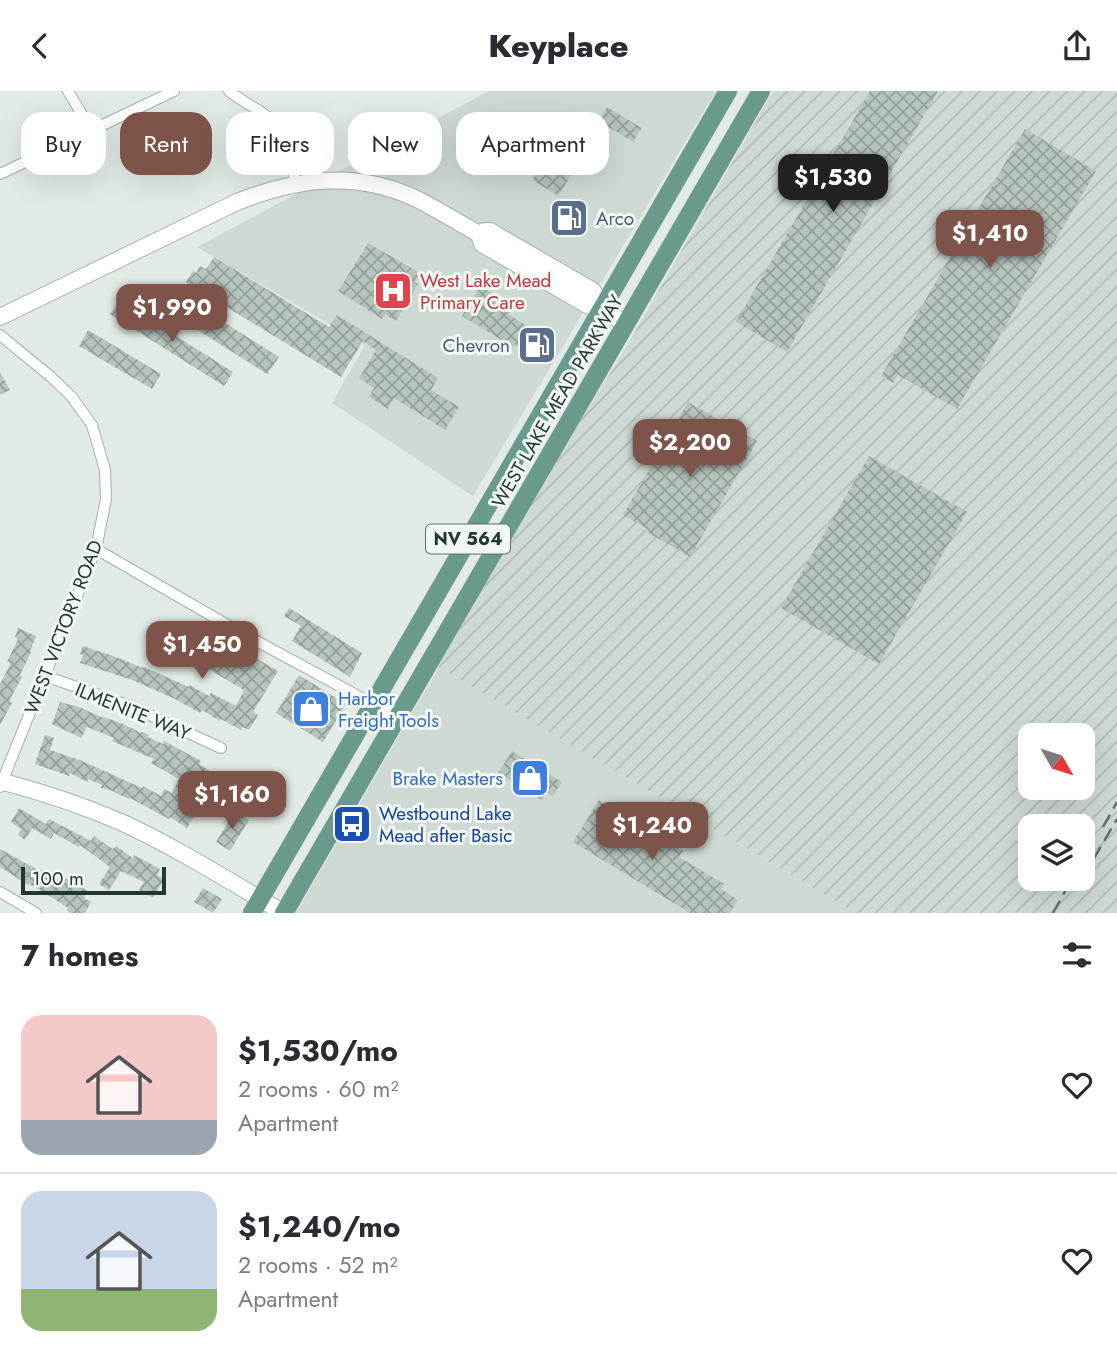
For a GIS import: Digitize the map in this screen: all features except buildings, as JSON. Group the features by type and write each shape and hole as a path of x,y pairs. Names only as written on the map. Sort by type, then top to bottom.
{"main road":[{"name":"WEST LAKE MEAD PARKWAY","path":"256,906 728,91"},
{"name":"WEST LAKE MEAD PARKWAY","path":"284,913 761,91"},
{"path":"0,317 237,202 265,191 296,184 340,180 384,187 416,199 479,234 490,231 593,291 602,309 625,324"},
{"path":"1,783 41,793 123,824 199,863 256,906 284,913"}],"street":[{"path":"68,91 80,112"},
{"path":"106,124 174,91"},
{"path":"229,91 277,124 286,140 296,184"},
{"path":"0,174 21,164"},
{"name":"WEST VICTORY ROAD","path":"0,335 71,396 92,425 104,470 106,499 96,549 1,783"},
{"path":"96,549 238,631 397,717"},
{"name":"ILMENITE WAY","path":"45,676 130,706 221,748"},
{"path":"0,892 36,913"}],"shaded area":[{"path":"489,91 716,91 473,496 332,403 365,345 197,247 348,166 348,175 442,175 442,116"},
{"path":"773,91 1117,91 1117,913 856,913 430,662 623,352"},
{"path":"439,667 856,913 296,913"}],"railway":[{"path":"1103,827 1117,802"},
{"path":"1095,857 1117,819"},
{"path":"1053,913 1065,891"}],"place":[{"name":"Arco","path":"569,218"},
{"name":"West Lake Mead Primary Care","path":"393,291"},
{"name":"Chevron","path":"537,345"},
{"name":"Harbor Freight Tools","path":"311,709"},
{"name":"Brake Masters","path":"530,778"},
{"name":"Westbound Lake Mead after Basic","path":"352,824"}]}
